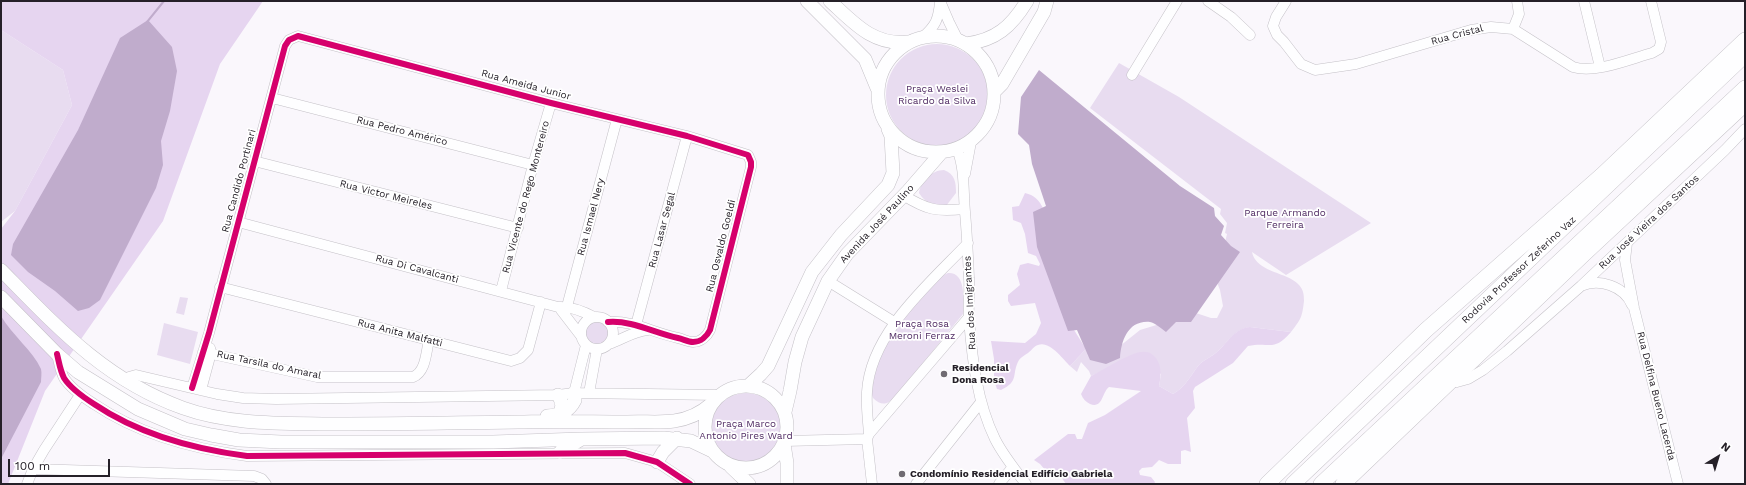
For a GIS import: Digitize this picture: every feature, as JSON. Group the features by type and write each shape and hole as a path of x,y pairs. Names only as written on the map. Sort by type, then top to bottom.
{"highway":[{"path":"1268,484 1426,330 1601,176 1745,40"},
{"name":"Rodovia Professor Zeferino Vaz","path":"1293,484 1745,55"},
{"path":"1321,484 1745,88"},
{"path":"1343,484 1449,382 1745,104"}],"main road":[{"path":"807,1 865,59 877,88 879,108 886,126 901,141 920,151 941,153 956,149 971,142 978,136 988,123 993,110 995,91 990,71 985,62 977,52 962,42 941,36 923,37 908,42 896,50 887,61 880,74 877,88"},
{"path":"830,1 872,37 888,42 908,42"},
{"path":"962,42 986,40 1004,31 1027,1"},
{"path":"995,91 1002,84 1044,12 1047,1"},
{"name":"Avenida José Paulino","path":"748,386 762,374 768,366 812,272 841,235 888,185 893,173 891,136 886,126"},
{"name":"Avenida José Paulino","path":"785,412 795,362 802,337 828,281 847,254 941,153"},
{"path":"1,270 74,342 108,370 125,381 164,401 185,409 229,419 253,422 284,423 442,424 672,421 702,411 716,399 733,388 748,386 768,393 776,399 785,412 788,427 785,442 787,484"},
{"path":"1,297 57,354 78,372 138,409 185,428 211,435 261,442 492,442 677,438 697,443 712,451 749,484"},
{"path":"523,422 538,417 558,415 567,411 575,400 574,393"},
{"path":"558,396 562,405 562,410 558,415"},
{"path":"712,451 706,440 704,428 706,415 716,399"},
{"path":"442,424 433,427 407,427 404,430 404,433 407,435 417,436 477,438 492,442"},
{"path":"657,462 663,452 677,438"},
{"path":"560,452 581,439"},
{"path":"728,465 745,469 761,466 775,457 785,442"},
{"path":"787,463 793,484"}],"street":[{"path":"923,37 933,27 938,18 940,1"},
{"path":"940,1 949,22 962,42"},
{"path":"1132,76 1177,1"},
{"path":"1208,1 1230,17 1250,35"},
{"name":"Rua Cristal","path":"1286,1 1276,17 1273,26 1277,35 1301,64 1315,70 1356,64 1470,30 1491,26 1513,29 1573,67 1582,70 1600,67 1652,53 1658,49 1661,42 1651,1"},
{"path":"1513,29 1519,14 1517,1"},
{"path":"1584,1 1600,67"},
{"name":"Rua Candido Portinari","path":"196,389 207,352 208,333 272,98 284,46 293,37"},
{"name":"Rua Ameida Junior","path":"293,37 303,37 551,103 687,136 745,152 750,159"},
{"name":"Rua Pedro Américo","path":"272,98 533,165"},
{"name":"Rua Vicente do Rego Montereiro","path":"501,291 533,165 551,103"},
{"name":"Rua Ismael Nery","path":"563,309 618,119"},
{"name":"Rua José Vieira dos Santos","path":"1449,382 1457,382 1468,379 1483,370 1551,312 1627,243 1725,150 1745,129"},
{"name":"Rua Lasar Segal","path":"636,325 687,136"},
{"name":"Rua dos Imigrantes","path":"971,142 964,180 964,209 968,243 969,317 974,372 981,402 995,439 1012,468 1026,484"},
{"name":"Rua dos Imigrantes","path":"956,149 959,155 964,180"},
{"name":"Rua Osvaldo Goeldi","path":"648,330 693,342 699,341 706,336 710,330 751,167 750,159"},
{"name":"Rua Victor Meireles","path":"254,161 518,228"},
{"path":"903,195 932,210 964,209"},
{"name":"Rua Di Cavalcanti","path":"238,222 501,291 563,309 586,312 594,317"},
{"path":"872,484 866,392 874,361 894,322 968,243"},
{"name":"Rua Delfina Bueno Lacerda","path":"1627,243 1625,260 1634,308 1678,484"},
{"path":"828,281 894,322"},
{"name":"Rua Delfina Bueno Lacerda","path":"1581,286 1593,283 1607,284 1625,296 1634,308"},
{"name":"Rua Anita Malfatti","path":"220,287 509,361 524,356 528,350 540,302"},
{"path":"563,309 586,345 597,349 617,342 636,332 648,330"},
{"path":"581,336 584,324 594,317 604,319 608,322 612,330 612,335 608,344"},
{"path":"785,442 868,437 969,317"},
{"path":"608,322 618,321 636,325 648,330"},
{"name":"Rua Tarsila do Amaral","path":"207,352 317,377 413,377 419,374 423,368 429,340"},
{"path":"574,393 586,345"},
{"path":"589,393 597,349"},
{"path":"57,354 64,378 80,395 122,421 159,436 201,448 247,456 560,452 624,453 657,462 690,484"},
{"path":"125,381 129,377 136,375 243,398 276,399 558,396 574,393 589,393 716,399"},
{"path":"27,484 33,469 80,395"},
{"path":"916,484 981,402"},
{"path":"999,484 1012,468"},
{"path":"33,469 254,476 262,478 266,484"}],"green space":[{"path":"1,30 63,70 72,105 15,211 1,222"},
{"name":"Praça Weslei Ricardo da Silva","path":"937,44 957,48 973,59 984,75 988,95 984,115 973,131 957,142 937,146 917,142 901,131 890,115 886,95 890,75 901,59 917,48"},
{"name":"Parque Armando Ferreira","path":"1119,63 1179,97 1371,223 1286,275 1252,252 1256,261 1263,267 1290,279 1298,284 1303,291 1304,301 1302,315 1299,321 1291,332 1250,327 1240,330 1232,336 1216,353 1200,364 1184,385 1173,394 1159,386 1161,374 1129,356 1105,370 1091,376 1089,371 1081,362 1077,372 1070,366 1086,349 1105,358 1140,330 1196,313 1211,318 1217,318 1223,306 1220,290 1216,280 1227,234 1225,233 1227,223 1220,214 1221,209 1090,108"},
{"path":"944,170 953,176 956,193 946,206 927,202 919,193 922,184 931,174"},
{"name":"Praça Rosa Meroni Ferraz","path":"948,273 954,274 961,281 963,293 963,314 897,395 889,402 883,404 880,403 873,398 872,388 882,353 895,331 918,301 939,278"},
{"path":"180,297 188,298 184,315 176,313"},
{"path":"596,321 601,322 607,328 607,338 601,344 596,345 591,344 585,338 584,333 585,328 591,322"},
{"path":"164,323 198,332 190,364 157,355"},
{"name":"Praça Marco Antonio Pires Ward","path":"746,393 766,399 776,409 782,429 776,449 766,459 746,465 726,459 716,449 710,429 716,409 726,399"}],"shaded area":[{"path":"1,1 263,1 220,64 163,221 45,391 8,484 1,484 1,229 15,211 72,105 63,70 1,30"},
{"path":"148,20 172,47 177,71 170,111 161,141 163,165 156,188 100,300 89,308 78,311 55,291 28,272 11,255 13,244 78,130 120,38"},
{"path":"1039,70 1180,186 1214,208 1215,216 1224,226 1221,235 1231,246 1240,252 1191,322 1176,322 1166,332 1150,322 1136,324 1127,333 1124,339 1120,358 1106,364 1090,360 1077,330 1068,331 1037,247 1033,212 1046,206 1032,164 1029,145 1018,134 1021,97"},
{"path":"1025,193 1036,198 1043,208 1064,314 1086,349 1070,366 1060,355 1047,345 1042,344 1034,347 1020,359 1013,380 1007,387 1001,390 997,389 994,380 994,359 991,341 1025,343 1036,334 1041,323 1035,303 1011,306 1008,301 1008,295 1020,285 1017,274 1020,265 1028,263 1039,266 1040,264 1036,256 1028,253 1025,234 1021,223 1013,220 1012,207 1019,206"},
{"path":"1,316 37,362 41,369 41,382 1,459"},
{"path":"1250,327 1291,332 1280,342 1275,344 1248,346 1233,363 1195,387 1193,391 1195,408 1187,418 1191,452 1185,450 1181,451 1181,464 1168,464 1159,460 1152,467 1142,468 1139,471 1140,475 1151,477 1155,482 1154,484 1066,484 1059,474 1046,471 1034,460 1068,434 1075,434 1077,439 1082,439 1088,423 1105,415 1141,391 1109,387 1100,402 1094,405 1090,404 1081,394 1091,376 1133,354 1147,352 1158,361 1161,375 1159,386 1173,394 1184,385 1200,364 1216,353 1232,336 1240,330"}],"waterway":[{"path":"147,22 164,1"}],"cycle path":[{"path":"192,388 209,333 285,46 289,40 298,36 551,103 687,136 748,155 751,162 751,167 710,330 707,334 699,341 691,342 626,323 608,322"},
{"path":"57,354 64,378 70,386 94,404 112,415 148,432 187,445 247,456 625,453 657,462 690,484"}],"place":[{"name":"Residencial Dona Rosa","path":"944,374"},
{"name":"Condomínio Residencial Edifício Gabriela","path":"902,474"}]}
